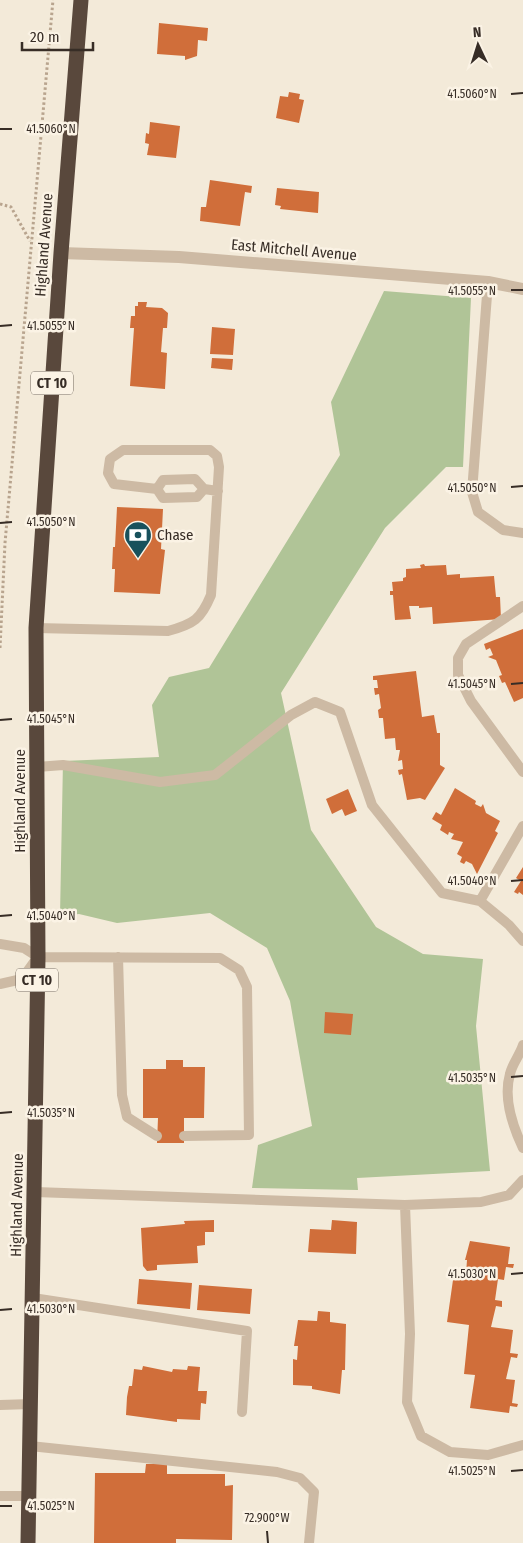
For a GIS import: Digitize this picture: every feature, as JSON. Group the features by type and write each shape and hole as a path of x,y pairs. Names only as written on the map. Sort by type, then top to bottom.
{"highway":[{"name":"Highland Avenue","path":"28,1543 38,957 36,628 60,254 80,0"}],"street":[{"name":"East Mitchell Avenue","path":"60,254 179,257 488,282 523,289"}],"lane":[{"path":"488,282 472,492 478,512 503,530 523,533"},
{"path":"36,628 168,631 186,626 203,614 211,595 218,491 219,467 217,456 210,450 123,450 110,459 108,473 114,484 158,489"},
{"path":"158,489 163,480 195,479 204,489 218,491"},
{"path":"158,489 163,498 197,497 204,489"},
{"path":"523,606 466,644 458,658 458,675 471,701 523,772"},
{"path":"37,767 63,765 160,782 215,775 291,715 315,702 340,712 372,805 442,893 480,901 509,925 523,942"},
{"path":"480,901 523,826"},
{"path":"0,944 24,948 38,957 220,958 239,970 247,987 249,1134 184,1136"},
{"path":"0,984 22,978 29,972 38,957"},
{"path":"118,957 124,1102 127,1117 158,1136"},
{"path":"523,1045 510,1074 509,1101 515,1130 523,1148"},
{"path":"35,1192 405,1205 482,1202 509,1195 523,1180"},
{"path":"405,1205 410,1334 407,1402 421,1436 450,1452 479,1455 488,1455 523,1445"},
{"path":"33,1298 247,1331 242,1412"},
{"path":"0,1405 31,1404"},
{"path":"30,1446 277,1472 300,1478 314,1492 309,1543"},
{"path":"0,1496 30,1496"}],"path":[{"path":"0,648 5,543 52,0"},
{"path":"0,204 11,207 30,242"}],"green space":[{"path":"384,291 471,298 463,467 446,467 385,528 281,693 311,830 376,927 423,954 483,959 476,1026 490,1171 357,1178 358,1190 252,1188 258,1145 312,1126 290,1001 267,948 210,913 117,923 79,914 60,916 63,761 159,757 152,705 169,677 209,668 340,455 331,402"}],"building":[{"path":"159,23 208,28 207,41 198,40 197,56 185,60 185,56 157,54"},
{"path":"289,92 300,94 299,99 304,100 299,123 276,118 280,96 288,97"},
{"path":"150,122 180,126 176,158 147,155 149,144 145,143 146,133 149,134"},
{"path":"210,180 252,186 251,193 245,192 240,226 200,221 201,207 206,207"},
{"path":"277,188 319,192 318,213 280,209 281,206 275,205"},
{"path":"138,302 147,302 146,307 162,308 168,313 167,328 163,328 161,352 167,353 165,389 130,386 134,328 130,328 131,316 135,316 135,306 138,306"},
{"path":"212,327 235,329 233,355 210,354"},
{"path":"212,358 233,359 232,370 211,368"},
{"name":"Chase","path":"117,507 163,509 161,549 165,550 160,594 114,592 115,569 112,569"},
{"path":"424,564 425,566 446,565 447,575 460,574 460,578 494,576 496,597 500,597 501,619 433,624 432,607 419,608 419,606 409,606 411,619 395,620 393,595 390,595 390,591 393,591 392,582 403,581 403,578 406,577 406,569 421,568 420,565"},
{"path":"523,629 523,698 514,702 505,682 502,683 499,676 502,675 496,660 488,657 493,655 490,648 486,650 484,644"},
{"path":"416,671 422,717 434,715 437,733 440,733 440,765 445,768 425,800 420,798 407,800 402,774 399,775 398,770 403,769 402,760 398,761 400,750 396,750 395,738 385,739 383,718 379,718 378,710 381,708 379,694 375,695 374,688 378,688 377,680 373,680 373,676"},
{"path":"455,788 476,801 475,804 481,807 483,804 486,813 500,821 495,831 498,833 477,874 472,864 466,861 464,864 460,862 462,857 457,854 463,842 451,839 454,834 449,832 448,835 440,830 442,825 432,819 436,812 441,815"},
{"path":"348,789 357,811 345,816 342,809 332,814 326,799"},
{"path":"523,867 523,895 519,892 518,894 514,892 521,881 516,878"},
{"path":"325,1012 353,1014 351,1035 324,1033"},
{"path":"166,1060 183,1060 183,1067 205,1067 204,1118 184,1118 184,1143 157,1143 158,1118 143,1118 143,1069 166,1069"},
{"path":"214,1220 214,1232 205,1232 205,1245 197,1246 198,1263 157,1265 157,1270 147,1271 143,1266 141,1228 185,1224 184,1221"},
{"path":"332,1220 357,1222 356,1254 308,1252 310,1229 331,1230"},
{"path":"470,1241 510,1247 508,1264 514,1264 513,1268 506,1267 504,1280 498,1279 495,1300 502,1301 502,1307 496,1306 491,1327 513,1330 510,1353 518,1354 517,1358 511,1357 506,1379 515,1380 512,1403 518,1404 517,1407 510,1406 509,1413 470,1408 475,1375 464,1374 469,1325 447,1322 454,1273 466,1274 467,1260 465,1260"},
{"path":"139,1279 192,1283 190,1309 137,1304"},
{"path":"199,1285 252,1289 250,1314 197,1310"},
{"path":"318,1311 330,1312 330,1322 346,1324 345,1370 342,1370 340,1394 312,1389 312,1386 293,1385 293,1359 297,1360 298,1346 294,1346 298,1320 317,1321"},
{"path":"143,1366 172,1372 173,1369 187,1370 188,1366 200,1367 198,1391 207,1391 206,1404 201,1403 200,1420 177,1419 177,1422 126,1415 127,1397 129,1386 132,1386 134,1369 142,1370"},
{"path":"146,1464 167,1464 167,1474 225,1474 225,1486 233,1485 232,1540 176,1539 176,1543 94,1543 95,1473 145,1473"}],"place":[{"name":"Chase","path":"138,559"}]}
